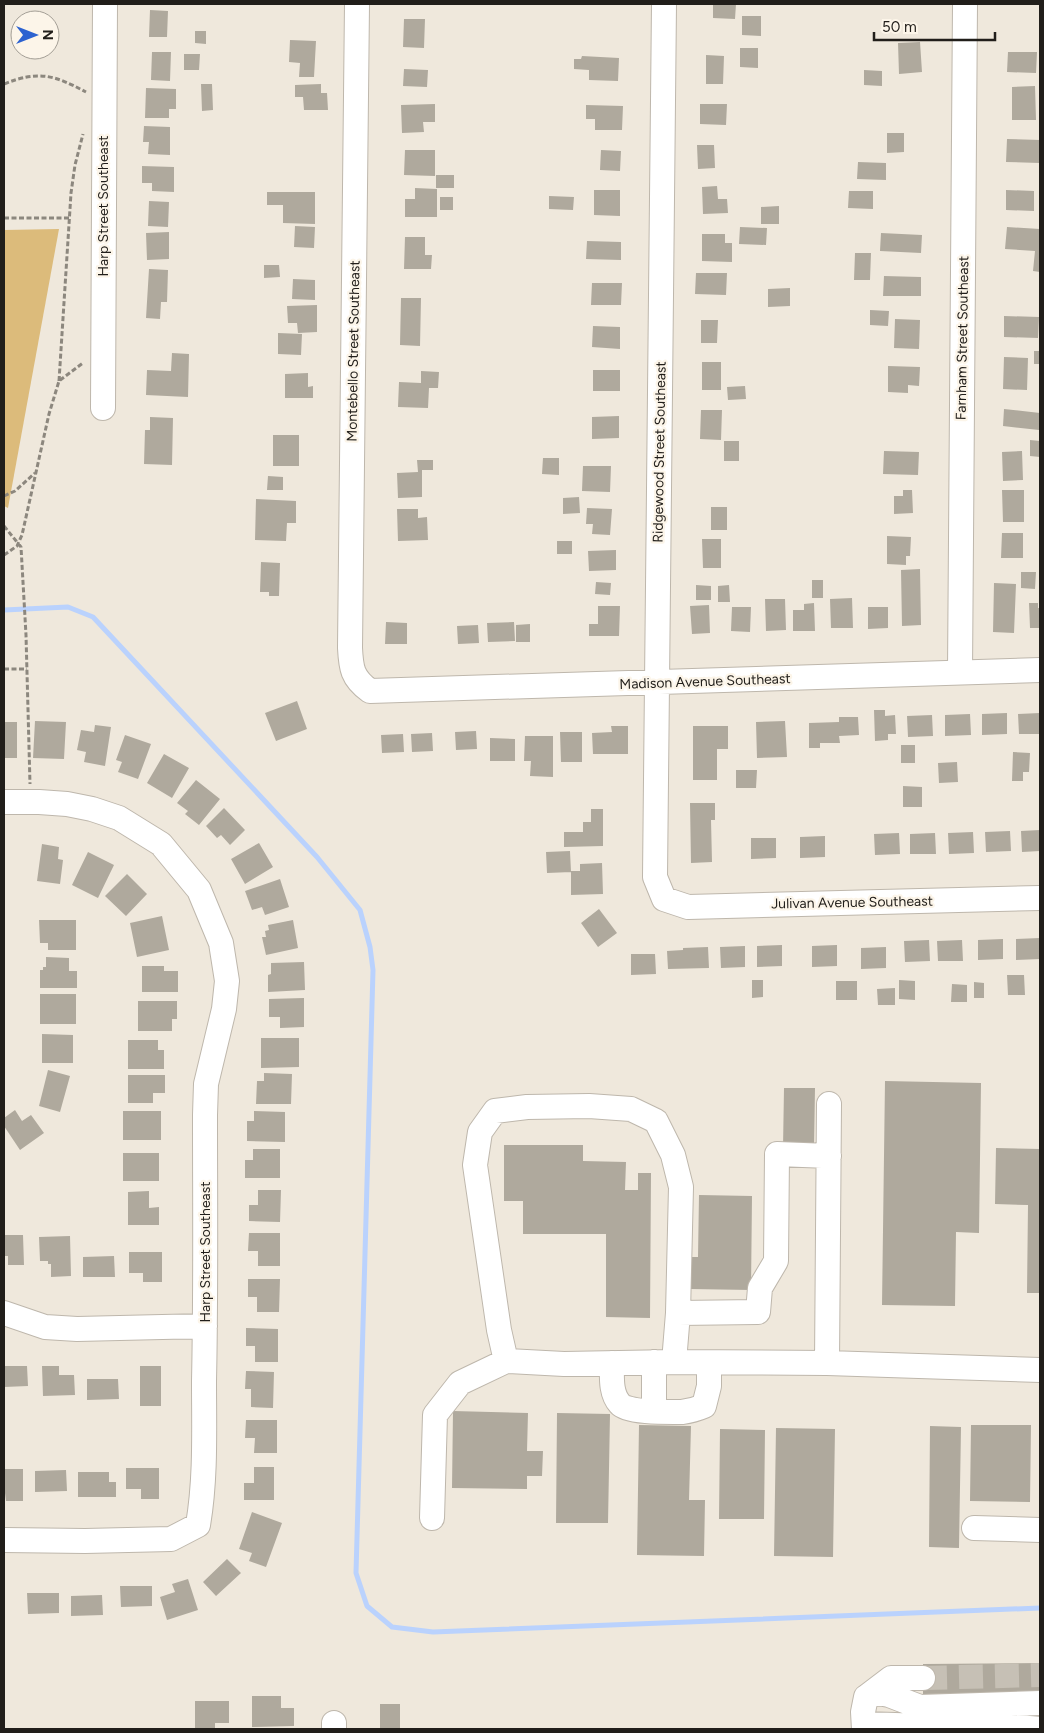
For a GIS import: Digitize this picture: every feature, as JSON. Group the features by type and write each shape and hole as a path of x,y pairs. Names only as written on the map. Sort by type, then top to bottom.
{"street":[{"name":"Harp Street Southeast","path":"103,408 103,352 91,98 105,4"},
{"name":"Montebello Street Southeast","path":"357,4 350,648 351,667 359,683 370,691"},
{"name":"Ridgewood Street Southeast","path":"664,4 655,877 664,899"},
{"name":"Farnham Street Southeast","path":"960,672 965,4"},
{"name":"Madison Avenue Southeast","path":"370,691 1040,670"},
{"name":"Harp Street Southeast","path":"4,802 67,804 92,809 119,818 161,844 199,890 221,943 227,981 224,1009 206,1084 204,1115 205,1326 202,1501 198,1525 171,1539 4,1540"},
{"name":"Julivan Avenue Southeast","path":"664,899 688,906 1040,898"},
{"path":"827,1363 829,1104"},
{"path":"506,1360 499,1330 475,1165 480,1132 495,1111 527,1107 589,1106 631,1109 656,1121 674,1154 681,1187 678,1313 664,1362 654,1411"},
{"path":"678,1313 758,1312 760,1288 776,1261 777,1154 829,1156"},
{"path":"4,1313 45,1328 205,1326"},
{"path":"432,1518 434,1415 460,1383 506,1360 564,1364 612,1362 827,1363 1040,1370"},
{"path":"612,1362 612,1382 615,1396 621,1406 632,1410 682,1412 697,1410 704,1406 709,1386 709,1362"},
{"path":"974,1528 1040,1530"},
{"path":"923,1678 891,1678 866,1697 863,1712 864,1727 925,1726 1040,1729"},
{"path":"866,1697 878,1693 889,1695 920,1707 1040,1702"}],"path":[{"path":"4,84 39,75 60,79 91,98"},
{"path":"84,82 91,98"},
{"path":"4,555 17,546 22,534 49,414 59,381 69,218 75,165 84,127"},
{"path":"4,218 69,218"},
{"path":"59,381 75,368 103,352"},
{"path":"4,496 15,491 35,473"},
{"path":"4,526 21,547 32,802"},
{"path":"4,669 27,669"}],"shaded area":[{"path":"59,229 8,508 4,506 4,230"}],"building":[{"path":"713,4 736,4 735,19 713,18"},
{"path":"150,10 168,11 167,37 149,37"},
{"path":"742,16 761,16 761,36 742,35"},
{"path":"404,19 425,19 424,48 403,47"},
{"path":"195,31 206,31 206,44 195,43"},
{"path":"290,40 316,41 314,77 299,77 300,63 289,62"},
{"path":"920,42 922,72 899,74 898,43"},
{"path":"740,48 758,48 758,68 740,67"},
{"path":"152,52 171,52 170,81 151,80"},
{"path":"1008,52 1037,52 1036,73 1007,72"},
{"path":"184,54 200,54 199,70 184,70"},
{"path":"706,55 724,56 723,84 706,84"},
{"path":"582,56 619,58 618,81 589,80 589,70 574,69 574,59 581,59"},
{"path":"404,69 428,70 427,87 403,86"},
{"path":"864,70 882,71 882,86 864,85"},
{"path":"201,84 212,84 213,110 202,111"},
{"path":"321,84 321,93 327,93 328,110 304,110 303,97 295,97 295,85"},
{"path":"1035,86 1036,120 1012,120 1012,87"},
{"path":"146,88 176,89 176,109 169,109 169,118 145,118"},
{"path":"435,104 435,122 423,122 424,132 402,133 401,105"},
{"path":"700,104 727,104 726,125 700,124"},
{"path":"586,105 623,106 622,130 595,130 595,119 586,119"},
{"path":"144,126 170,127 170,155 148,154 149,142 143,142"},
{"path":"887,133 904,133 904,152 887,153"},
{"path":"1007,139 1040,140 1040,163 1006,162"},
{"path":"697,145 714,145 715,168 698,169"},
{"path":"405,150 435,150 435,176 404,175"},
{"path":"601,150 621,151 620,171 600,170"},
{"path":"858,162 886,163 886,180 857,179"},
{"path":"142,166 174,167 174,192 152,191 152,183 142,183"},
{"path":"436,175 454,175 454,188 436,188"},
{"path":"717,186 718,199 727,199 728,213 703,214 702,187"},
{"path":"415,188 437,189 437,217 405,217 405,199 415,199"},
{"path":"594,190 620,190 620,216 594,215"},
{"path":"1006,190 1034,191 1034,211 1006,210"},
{"path":"849,191 873,191 873,209 848,208"},
{"path":"267,192 315,192 315,224 283,223 283,205 267,205"},
{"path":"549,196 574,197 573,210 549,209"},
{"path":"440,197 453,197 453,210 440,210"},
{"path":"149,201 169,202 168,227 148,226"},
{"path":"779,206 779,224 761,224 761,207"},
{"path":"295,226 315,227 314,248 294,247"},
{"path":"740,227 767,228 766,245 739,244"},
{"path":"1007,227 1040,229 1040,272 1033,271 1035,251 1005,249"},
{"path":"169,232 169,259 147,260 146,233"},
{"path":"881,233 922,235 921,253 880,251"},
{"path":"702,234 725,234 725,243 732,243 732,262 702,261"},
{"path":"405,237 425,237 425,255 432,255 431,269 404,269"},
{"path":"587,241 621,242 621,260 586,259"},
{"path":"855,253 871,253 870,280 854,280"},
{"path":"264,265 279,265 280,277 264,278"},
{"path":"149,269 168,270 167,302 161,302 160,319 146,318"},
{"path":"696,273 727,273 726,295 695,294"},
{"path":"884,276 921,277 921,296 883,296"},
{"path":"293,279 315,280 315,300 292,299"},
{"path":"592,283 622,283 621,305 591,305"},
{"path":"790,288 790,306 768,307 768,289"},
{"path":"401,298 421,298 420,346 400,345"},
{"path":"317,305 317,332 298,333 297,323 288,323 287,306"},
{"path":"870,310 889,311 888,326 870,325"},
{"path":"1004,316 1039,317 1038,338 1004,337"},
{"path":"895,319 920,320 919,349 894,348"},
{"path":"701,320 718,320 717,343 701,343"},
{"path":"593,326 620,327 620,349 592,347"},
{"path":"278,333 302,334 301,355 278,354"},
{"path":"1034,351 1040,351 1040,364 1034,364"},
{"path":"172,353 189,354 188,397 146,395 147,370 171,371"},
{"path":"1004,357 1028,358 1027,390 1003,389"},
{"path":"702,362 721,362 721,390 702,390"},
{"path":"888,366 920,367 919,386 908,385 908,393 888,392"},
{"path":"593,370 620,370 620,391 593,391"},
{"path":"421,371 439,372 438,388 429,388 428,408 398,407 399,382 421,383"},
{"path":"308,373 308,387 313,386 313,398 285,398 285,374"},
{"path":"745,386 746,399 728,400 727,387"},
{"path":"1004,409 1040,413 1039,430 1003,426"},
{"path":"701,410 722,410 721,440 700,439"},
{"path":"619,416 619,438 592,439 592,417"},
{"path":"150,417 173,418 172,465 144,464 145,430 150,430"},
{"path":"273,435 299,435 299,466 273,466"},
{"path":"1030,440 1040,441 1040,457 1030,456"},
{"path":"724,441 739,441 739,461 724,461"},
{"path":"884,451 919,452 918,475 883,474"},
{"path":"1022,451 1023,480 1003,481 1002,452"},
{"path":"543,458 559,458 559,475 542,474"},
{"path":"417,460 433,460 433,470 422,470 422,497 398,498 397,473 418,472"},
{"path":"583,466 611,466 610,492 582,491"},
{"path":"268,476 283,477 283,490 267,490"},
{"path":"903,490 912,490 913,513 894,514 894,496 903,496"},
{"path":"1002,490 1024,490 1024,522 1003,522"},
{"path":"579,497 580,513 563,514 563,498"},
{"path":"256,499 296,501 296,523 287,523 286,541 255,540"},
{"path":"711,507 727,507 727,530 711,530"},
{"path":"587,508 612,509 610,535 592,534 593,524 586,524"},
{"path":"397,509 418,509 418,518 427,517 428,540 398,541"},
{"path":"1002,533 1023,533 1023,558 1001,558"},
{"path":"887,536 911,537 910,556 906,556 906,565 887,564"},
{"path":"702,539 721,539 721,568 703,568"},
{"path":"557,541 572,541 572,554 557,554"},
{"path":"616,550 616,570 589,571 588,551"},
{"path":"261,562 280,563 279,596 269,596 269,592 260,592"},
{"path":"920,569 921,625 902,626 901,570"},
{"path":"1021,572 1036,572 1035,589 1021,588"},
{"path":"812,580 823,580 823,598 812,598"},
{"path":"596,582 611,583 610,595 595,594"},
{"path":"994,583 1016,584 1014,633 993,632"},
{"path":"696,585 711,586 711,600 696,600"},
{"path":"729,585 730,602 718,602 718,586"},
{"path":"852,598 853,628 831,628 830,599"},
{"path":"765,599 785,599 786,630 766,631"},
{"path":"814,603 815,631 793,631 793,610 804,610 804,604"},
{"path":"1029,603 1038,603 1038,608 1040,608 1040,628 1030,628"},
{"path":"709,605 710,633 692,634 690,606"},
{"path":"598,606 620,606 619,636 589,636 589,624 598,624"},
{"path":"732,607 751,607 750,632 731,631"},
{"path":"868,607 888,607 888,628 868,629"},
{"path":"386,622 407,623 407,644 385,644"},
{"path":"514,622 515,641 488,642 487,623"},
{"path":"530,624 530,642 516,642 516,625"},
{"path":"478,625 479,643 458,644 457,626"},
{"path":"297,701 307,729 276,741 265,713"},
{"path":"874,710 885,710 885,716 895,715 896,734 888,734 888,740 875,741"},
{"path":"1007,713 1007,734 982,735 982,714"},
{"path":"1040,713 1040,734 1019,734 1018,714"},
{"path":"970,714 971,735 945,736 945,715"},
{"path":"932,715 933,736 908,737 907,716"},
{"path":"839,717 858,717 859,735 839,736 840,743 820,743 820,748 809,748 809,723 839,722"},
{"path":"35,721 66,722 64,759 33,758"},
{"path":"785,721 787,757 757,758 756,722"},
{"path":"4,722 17,722 17,758 4,758"},
{"path":"95,725 111,727 105,766 84,762 86,752 77,750 81,730 94,732"},
{"path":"611,726 628,726 628,754 593,754 592,733 612,732"},
{"path":"693,726 728,726 728,749 717,749 717,780 693,780"},
{"path":"476,731 477,749 456,750 455,732"},
{"path":"560,732 582,732 582,762 561,762"},
{"path":"432,733 433,751 412,752 411,734"},
{"path":"403,734 404,752 382,753 381,735"},
{"path":"125,735 151,744 138,779 118,772 122,762 116,760"},
{"path":"525,736 553,736 553,777 530,776 531,761 524,761"},
{"path":"490,738 515,739 515,761 490,761"},
{"path":"901,745 915,745 915,763 901,763"},
{"path":"1013,752 1030,753 1029,772 1023,772 1023,781 1012,781"},
{"path":"164,754 189,768 172,798 147,783"},
{"path":"957,762 958,782 939,783 938,763"},
{"path":"736,770 757,770 756,788 736,788"},
{"path":"196,780 220,799 199,825 185,814 188,811 177,803"},
{"path":"903,786 922,787 922,807 903,807"},
{"path":"690,803 715,803 715,820 711,820 712,862 691,863"},
{"path":"224,808 245,830 230,845 221,835 217,838 206,826"},
{"path":"591,809 603,809 603,846 564,847 564,832 583,832 583,822 591,822"},
{"path":"1040,830 1040,851 1022,852 1021,831"},
{"path":"1010,831 1011,851 986,852 985,832"},
{"path":"973,832 974,853 949,854 948,833"},
{"path":"899,833 900,854 875,855 874,834"},
{"path":"935,833 936,854 910,854 910,834"},
{"path":"825,836 825,857 800,858 800,837"},
{"path":"751,838 776,838 776,858 751,859"},
{"path":"259,843 273,867 245,884 231,859"},
{"path":"42,844 59,847 58,859 63,860 60,884 37,881"},
{"path":"570,851 571,872 547,873 546,852"},
{"path":"88,852 114,865 98,898 72,885"},
{"path":"602,863 603,894 571,895 571,871 580,871 580,864"},
{"path":"127,874 147,894 126,916 105,896"},
{"path":"280,879 289,907 265,915 262,907 252,910 245,891"},
{"path":"599,909 617,933 598,947 581,923"},
{"path":"162,916 169,950 137,957 130,923"},
{"path":"39,920 76,920 76,950 48,950 48,943 40,943"},
{"path":"293,920 298,948 266,955 262,937 266,937 265,931 269,930 268,925"},
{"path":"1040,938 1040,959 1016,960 1016,939"},
{"path":"1003,939 1003,959 978,960 978,940"},
{"path":"929,940 930,961 905,962 904,941"},
{"path":"962,940 963,961 938,961 937,941"},
{"path":"782,945 782,966 757,967 757,946"},
{"path":"837,945 837,966 812,967 812,946"},
{"path":"745,946 745,967 721,968 720,947"},
{"path":"708,947 709,968 668,969 667,951"},
{"path":"886,947 886,968 861,969 861,948"},
{"path":"631,954 655,954 656,974 631,975"},
{"path":"46,957 69,958 69,971 77,971 77,988 40,988 40,970 46,967"},
{"path":"304,962 305,990 268,992 268,975 271,974 271,963"},
{"path":"142,966 164,966 164,971 178,971 178,992 142,992"},
{"path":"1007,975 1024,975 1025,995 1008,995"},
{"path":"752,980 763,980 763,997 752,998"},
{"path":"899,980 915,981 915,1000 899,999"},
{"path":"836,981 857,981 857,1000 836,1000"},
{"path":"974,982 984,983 984,998 974,998"},
{"path":"952,984 967,985 967,1002 951,1002"},
{"path":"895,988 895,1005 878,1005 877,989"},
{"path":"40,994 76,994 76,1024 40,1024"},
{"path":"304,998 304,1027 280,1028 280,1017 269,1017 269,999"},
{"path":"138,1001 177,1001 177,1019 172,1019 172,1031 138,1031"},
{"path":"42,1034 73,1035 73,1063 42,1063"},
{"path":"261,1038 299,1038 299,1067 261,1068"},
{"path":"128,1040 158,1040 158,1050 164,1050 164,1069 128,1069"},
{"path":"48,1070 70,1076 60,1112 39,1106"},
{"path":"264,1073 292,1074 291,1104 256,1104 257,1081 264,1081"},
{"path":"128,1075 165,1075 165,1093 153,1093 153,1103 128,1103"},
{"path":"885,1081 981,1083 979,1233 956,1232 955,1306 882,1305"},
{"path":"784,1088 815,1088 814,1148 783,1148"},
{"path":"15,1110 22,1121 31,1115 44,1133 20,1150 4,1126 4,1118"},
{"path":"123,1111 161,1111 161,1140 123,1140"},
{"path":"254,1111 285,1112 285,1142 247,1141 247,1121 254,1121"},
{"path":"504,1145 583,1145 583,1161 626,1162 625,1190 638,1190 638,1173 651,1173 650,1318 606,1317 606,1234 523,1234 523,1201 504,1201"},
{"path":"996,1148 1040,1149 1040,1293 1027,1293 1028,1205 995,1204"},
{"path":"253,1149 280,1149 280,1178 245,1178 245,1160 253,1160"},
{"path":"123,1153 159,1153 159,1181 123,1181"},
{"path":"258,1190 281,1190 280,1222 249,1221 249,1205 258,1205"},
{"path":"149,1191 149,1208 159,1207 159,1225 128,1225 128,1192"},
{"path":"699,1195 752,1196 751,1290 690,1289 690,1257 698,1257"},
{"path":"249,1233 280,1233 280,1266 258,1266 258,1251 248,1251"},
{"path":"4,1235 23,1235 24,1265 8,1265 8,1256 4,1256"},
{"path":"70,1236 71,1276 51,1277 51,1264 48,1264 48,1261 40,1261 39,1237"},
{"path":"129,1252 162,1252 162,1282 143,1282 143,1273 129,1273"},
{"path":"114,1256 115,1277 83,1277 83,1257"},
{"path":"248,1279 280,1279 279,1312 257,1312 257,1297 248,1297"},
{"path":"246,1328 278,1329 278,1362 255,1362 255,1346 246,1346"},
{"path":"4,1366 27,1366 28,1386 4,1387"},
{"path":"42,1366 59,1366 59,1375 74,1375 75,1395 43,1396"},
{"path":"140,1366 161,1366 161,1406 140,1406"},
{"path":"246,1371 274,1372 273,1408 251,1407 251,1389 245,1389"},
{"path":"87,1379 118,1379 119,1399 87,1400"},
{"path":"453,1411 528,1413 527,1451 543,1451 542,1476 527,1476 527,1489 452,1488"},
{"path":"557,1413 610,1414 608,1523 556,1523"},
{"path":"246,1420 277,1420 277,1453 254,1453 255,1438 245,1438"},
{"path":"639,1425 691,1426 689,1500 705,1500 704,1556 637,1555"},
{"path":"971,1425 1031,1425 1030,1502 970,1501"},
{"path":"930,1426 961,1427 959,1548 929,1547"},
{"path":"776,1428 835,1429 833,1557 774,1556"},
{"path":"720,1429 765,1430 764,1519 719,1519"},
{"path":"254,1467 274,1467 274,1500 244,1500 244,1483 254,1483"},
{"path":"126,1468 159,1468 159,1499 141,1499 141,1489 126,1489"},
{"path":"4,1469 23,1469 23,1501 6,1501"},
{"path":"66,1470 67,1491 35,1492 35,1471"},
{"path":"78,1472 109,1472 109,1482 116,1482 116,1497 78,1497"},
{"path":"252,1512 282,1523 266,1567 249,1561 252,1553 239,1549"},
{"path":"227,1559 241,1573 216,1596 203,1582"},
{"path":"188,1579 198,1610 167,1620 160,1597 175,1592 172,1584"},
{"path":"120,1586 152,1586 152,1606 121,1607"},
{"path":"27,1593 59,1593 59,1613 28,1614"},
{"path":"102,1595 103,1615 71,1616 71,1596"},
{"path":"1040,1663 1040,1693 923,1694 923,1664"},
{"path":"252,1696 281,1696 281,1708 294,1708 294,1726 252,1727"},
{"path":"195,1701 229,1701 229,1723 215,1723 215,1729 195,1729"},
{"path":"380,1704 400,1704 400,1729 380,1729"}],"waterway":[{"path":"4,610 68,607 93,617 317,857 360,910 370,947 373,970 356,1573 367,1606 392,1627 433,1632 1040,1608"}],"tunnel":[{"path":"923,1678 1040,1675"}]}
